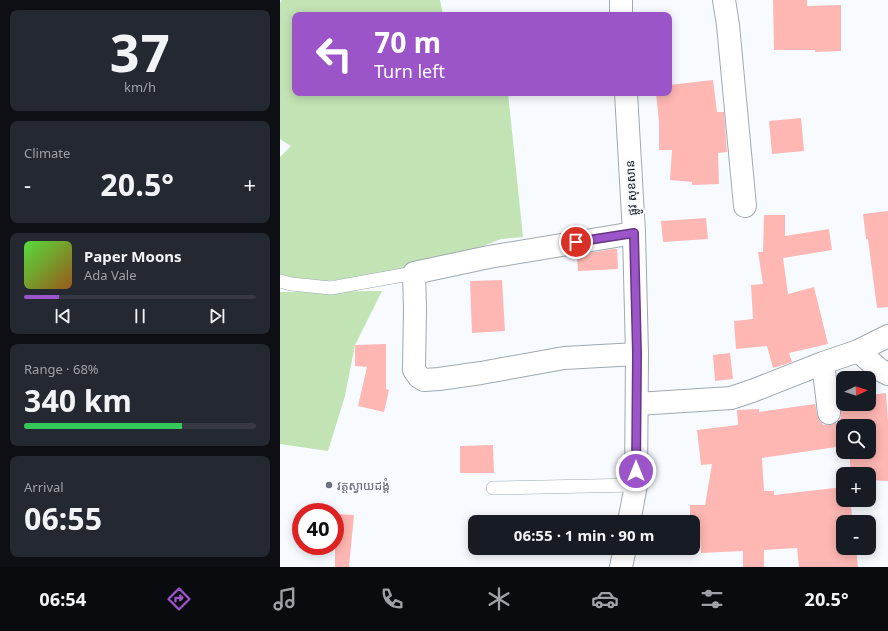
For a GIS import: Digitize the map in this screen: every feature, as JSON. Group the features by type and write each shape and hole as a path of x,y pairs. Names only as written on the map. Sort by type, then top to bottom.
{"street":[{"path":"621,0 621,12"},
{"path":"724,0 728,25 745,206"},
{"name":"ផ្លូវ សុខសាន","path":"626,96 634,233 637,354 636,485 631,515"},
{"path":"634,233 489,257 414,273 414,370 419,377 424,380 439,379 564,358 637,354"},
{"path":"637,404 731,398 752,392 823,363 858,351 888,336"},
{"path":"858,351 880,370 888,374"},
{"path":"823,363 829,412"},
{"path":"620,567 623,555"}],"lane":[{"path":"280,281 291,284 331,288 414,273"},
{"path":"493,488 636,485"}],"green space":[{"path":"282,0 440,0 442,12 292,12 292,96 508,96 523,237 501,239 414,273 291,284 280,281 280,157 291,146 280,139 280,3"},
{"path":"382,291 355,345 345,396 328,451 280,444 280,292"}],"building":[{"path":"773,0 807,0 807,6 841,5 841,51 815,52 815,50 774,50"},
{"path":"713,80 717,112 724,112 727,152 718,153 719,184 692,185 692,182 670,180 672,150 659,150 659,122 656,96 672,96 672,85"},
{"path":"801,118 804,151 772,154 769,121"},
{"path":"888,211 888,307 877,308 868,239 866,239 863,214"},
{"path":"764,215 785,215 785,236 829,229 832,250 783,258 788,294 814,287 828,344 789,353 792,362 773,368 767,346 736,349 734,321 753,319 751,285 763,284 758,252 763,252"},
{"path":"706,218 708,239 663,242 661,221"},
{"path":"617,249 618,269 578,271 577,255"},
{"path":"502,280 505,331 472,333 470,281"},
{"path":"386,344 386,389 389,390 384,412 358,406 367,367 355,366 355,345"},
{"path":"730,353 733,379 715,381 713,355"},
{"path":"886,393 888,421 888,481 876,480 876,467 850,467 850,459 876,459 876,419 840,419 841,411 876,411 876,394"},
{"path":"815,404 819,420 824,425 836,423 836,447 762,458 764,491 774,491 774,495 836,488 836,507 851,507 852,515 836,515 836,555 857,555 858,567 799,567 797,548 764,550 764,567 743,567 743,551 701,553 700,515 690,515 690,505 705,505 712,464 701,465 697,430 738,425 737,410 759,409 759,412"},
{"path":"493,445 494,473 460,473 460,446"},
{"path":"344,514 354,515 349,567 335,567 335,555 344,555"}],"place":[{"name":"វត្តស្វាយដង្គំ","path":"329,485"}],"route":[{"path":"576,242 634,233 637,354 636,471"}]}
